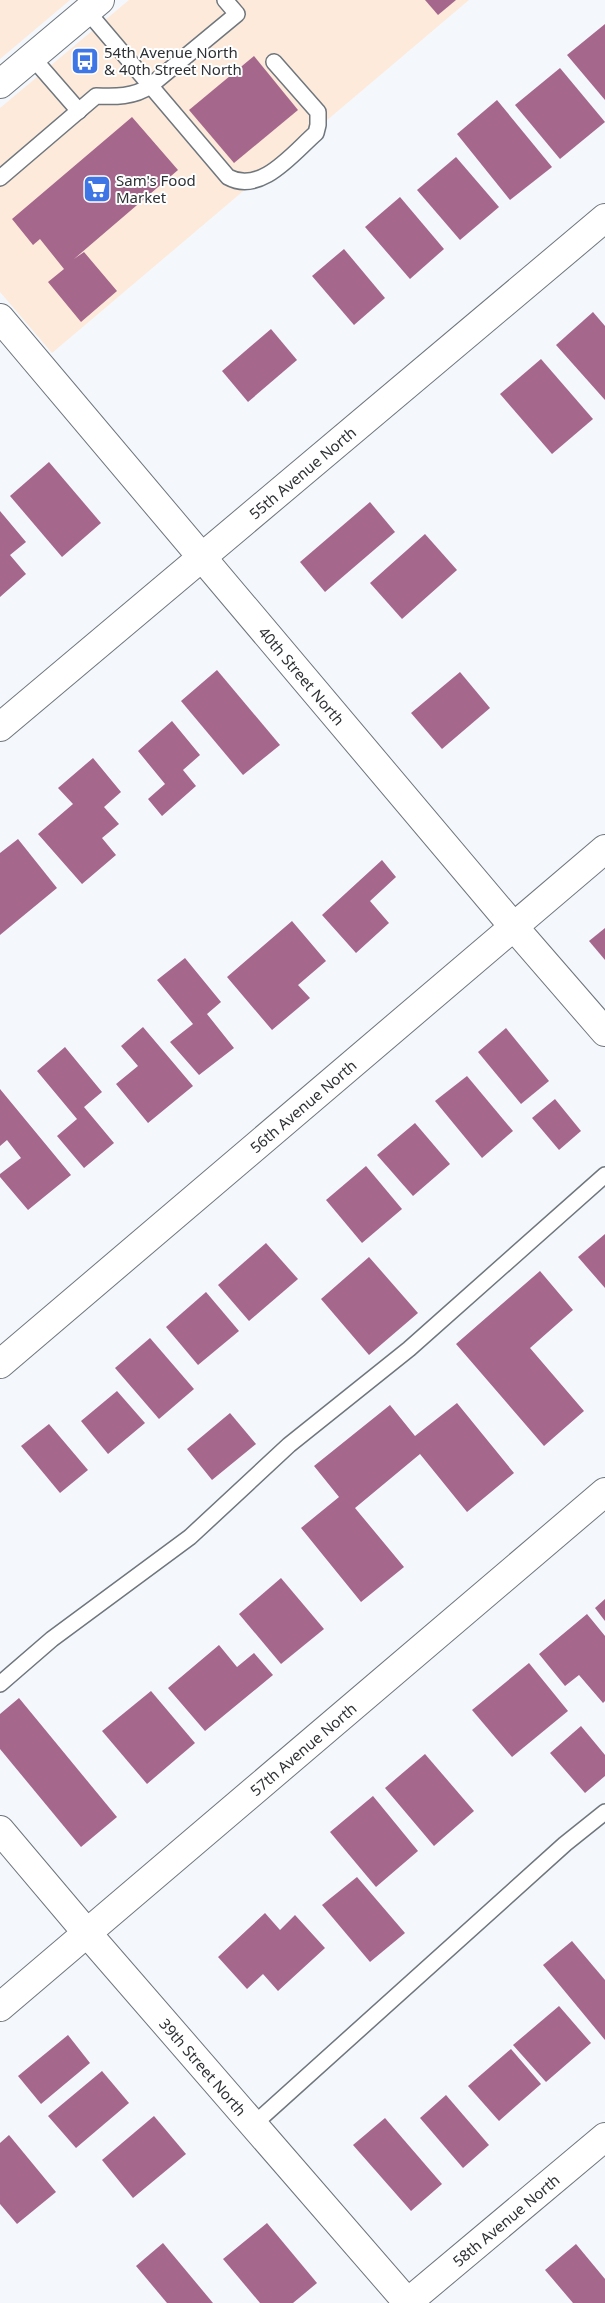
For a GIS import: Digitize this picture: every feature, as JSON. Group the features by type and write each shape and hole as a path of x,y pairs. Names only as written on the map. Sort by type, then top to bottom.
{"street":[{"path":"0,84 93,5"},
{"name":"55th Avenue North","path":"0,727 605,218"},
{"name":"40th Street North","path":"0,318 513,926 605,1032"},
{"name":"56th Avenue North","path":"0,1364 605,849"},
{"name":"57th Avenue North","path":"0,2006 605,1492"},
{"name":"39th Street North","path":"0,1830 87,1934 408,2303"},
{"name":"58th Avenue North","path":"408,2303 602,2147"}],"lane":[{"path":"2,171 96,96 117,97 142,91 150,86 237,14 225,0"},
{"path":"93,5 150,86 228,177 237,182 250,182 268,174 316,133 318,112 274,62"},
{"path":"32,57 79,111"},
{"path":"0,1684 52,1639 190,1538 289,1445 409,1349 605,1176"},
{"path":"253,2125 564,1844 605,1812"}],"shaded area":[{"path":"0,0 70,0 0,59"},
{"path":"129,0 469,0 52,353 0,292 0,108"}],"building":[{"path":"425,0 456,0 438,15"},
{"path":"605,24 605,100 567,55"},
{"path":"254,56 298,110 234,163 189,110"},
{"path":"560,68 605,122 560,159 515,105"},
{"path":"497,100 552,167 510,200 457,134"},
{"path":"132,117 178,170 74,259 84,252 117,291 81,322 48,282 64,269 40,239 33,245 12,219"},
{"path":"456,157 499,207 460,240 417,190"},
{"path":"400,197 444,249 410,279 365,227"},
{"path":"344,249 385,298 354,325 312,276"},
{"path":"593,312 605,326 605,400 556,345"},
{"path":"271,329 297,360 248,402 222,371"},
{"path":"541,359 593,419 552,454 500,394"},
{"path":"49,462 101,523 62,557 10,496"},
{"path":"370,502 395,532 325,592 300,562"},
{"path":"0,511 26,542 10,555 26,574 0,597"},
{"path":"425,534 457,570 402,619 370,583"},
{"path":"217,670 280,745 243,775 181,701"},
{"path":"460,672 490,708 442,749 411,713"},
{"path":"172,721 200,755 183,770 196,786 162,816 148,799 165,784 138,751"},
{"path":"93,758 121,792 104,807 119,824 102,838 116,855 82,884 38,834 73,804 58,788"},
{"path":"18,839 57,888 0,935 0,853"},
{"path":"382,860 396,877 370,901 389,923 356,953 322,915"},
{"path":"292,921 326,961 298,985 310,998 272,1030 227,977"},
{"path":"605,928 605,960 589,941"},
{"path":"185,958 221,1002 207,1014 234,1048 199,1075 170,1042 193,1024 157,980"},
{"path":"143,1027 193,1086 148,1123 116,1084 138,1066 121,1046"},
{"path":"506,1028 549,1081 521,1104 478,1052"},
{"path":"65,1047 102,1092 84,1107 114,1143 84,1168 57,1136 77,1119 37,1071"},
{"path":"467,1076 513,1131 482,1158 435,1101"},
{"path":"0,1089 71,1175 28,1210 0,1177 0,1174 21,1158 7,1140 0,1146"},
{"path":"555,1099 581,1131 559,1150 532,1118"},
{"path":"415,1123 450,1164 413,1196 377,1155"},
{"path":"366,1166 402,1209 362,1243 326,1200"},
{"path":"605,1234 605,1288 578,1257"},
{"path":"266,1243 298,1279 249,1321 218,1285"},
{"path":"369,1257 418,1313 369,1355 321,1299"},
{"path":"540,1271 573,1310 530,1348 584,1411 544,1446 456,1344"},
{"path":"206,1292 239,1331 198,1365 166,1327"},
{"path":"150,1338 194,1389 159,1419 115,1368"},
{"path":"117,1391 145,1423 108,1454 81,1421"},
{"path":"457,1403 514,1473 467,1512 420,1454 355,1508 404,1567 361,1602 301,1528 339,1497 314,1466 390,1405 415,1436"},
{"path":"230,1413 256,1444 212,1480 187,1449"},
{"path":"49,1424 88,1470 60,1493 21,1446"},
{"path":"281,1578 324,1629 281,1664 239,1614"},
{"path":"605,1599 605,1621 595,1608"},
{"path":"587,1614 605,1636 605,1701 603,1703 579,1675 565,1686 539,1654"},
{"path":"219,1645 237,1667 254,1653 273,1675 205,1731 168,1688"},
{"path":"529,1663 568,1711 512,1757 472,1710"},
{"path":"151,1691 195,1743 147,1784 102,1731"},
{"path":"19,1698 117,1817 81,1847 0,1749 0,1714"},
{"path":"581,1726 605,1755 605,1776 585,1793 550,1753"},
{"path":"425,1754 474,1811 434,1846 385,1788"},
{"path":"373,1796 418,1851 376,1887 330,1832"},
{"path":"357,1877 405,1933 370,1962 322,1905"},
{"path":"265,1913 280,1930 295,1915 325,1948 278,1991 263,1974 247,1989 218,1957"},
{"path":"572,1941 605,1980 605,2040 543,1965"},
{"path":"559,2006 591,2043 546,2082 513,2045"},
{"path":"68,2035 90,2063 41,2104 18,2076"},
{"path":"511,2049 541,2084 499,2121 468,2086"},
{"path":"102,2071 129,2103 76,2148 48,2116"},
{"path":"446,2095 489,2145 463,2168 420,2118"},
{"path":"154,2116 186,2154 133,2198 102,2160"},
{"path":"385,2118 442,2184 411,2211 353,2145"},
{"path":"9,2135 56,2192 17,2224 0,2204 0,2143"},
{"path":"267,2223 317,2283 293,2303 260,2303 223,2259"},
{"path":"163,2243 213,2303 167,2303 136,2266"},
{"path":"576,2244 605,2279 605,2303 573,2303 545,2270"}],"place":[{"name":"54th Avenue North & 40th Street North","path":"85,61"},
{"name":"Sam's Food Market","path":"97,189"}]}
